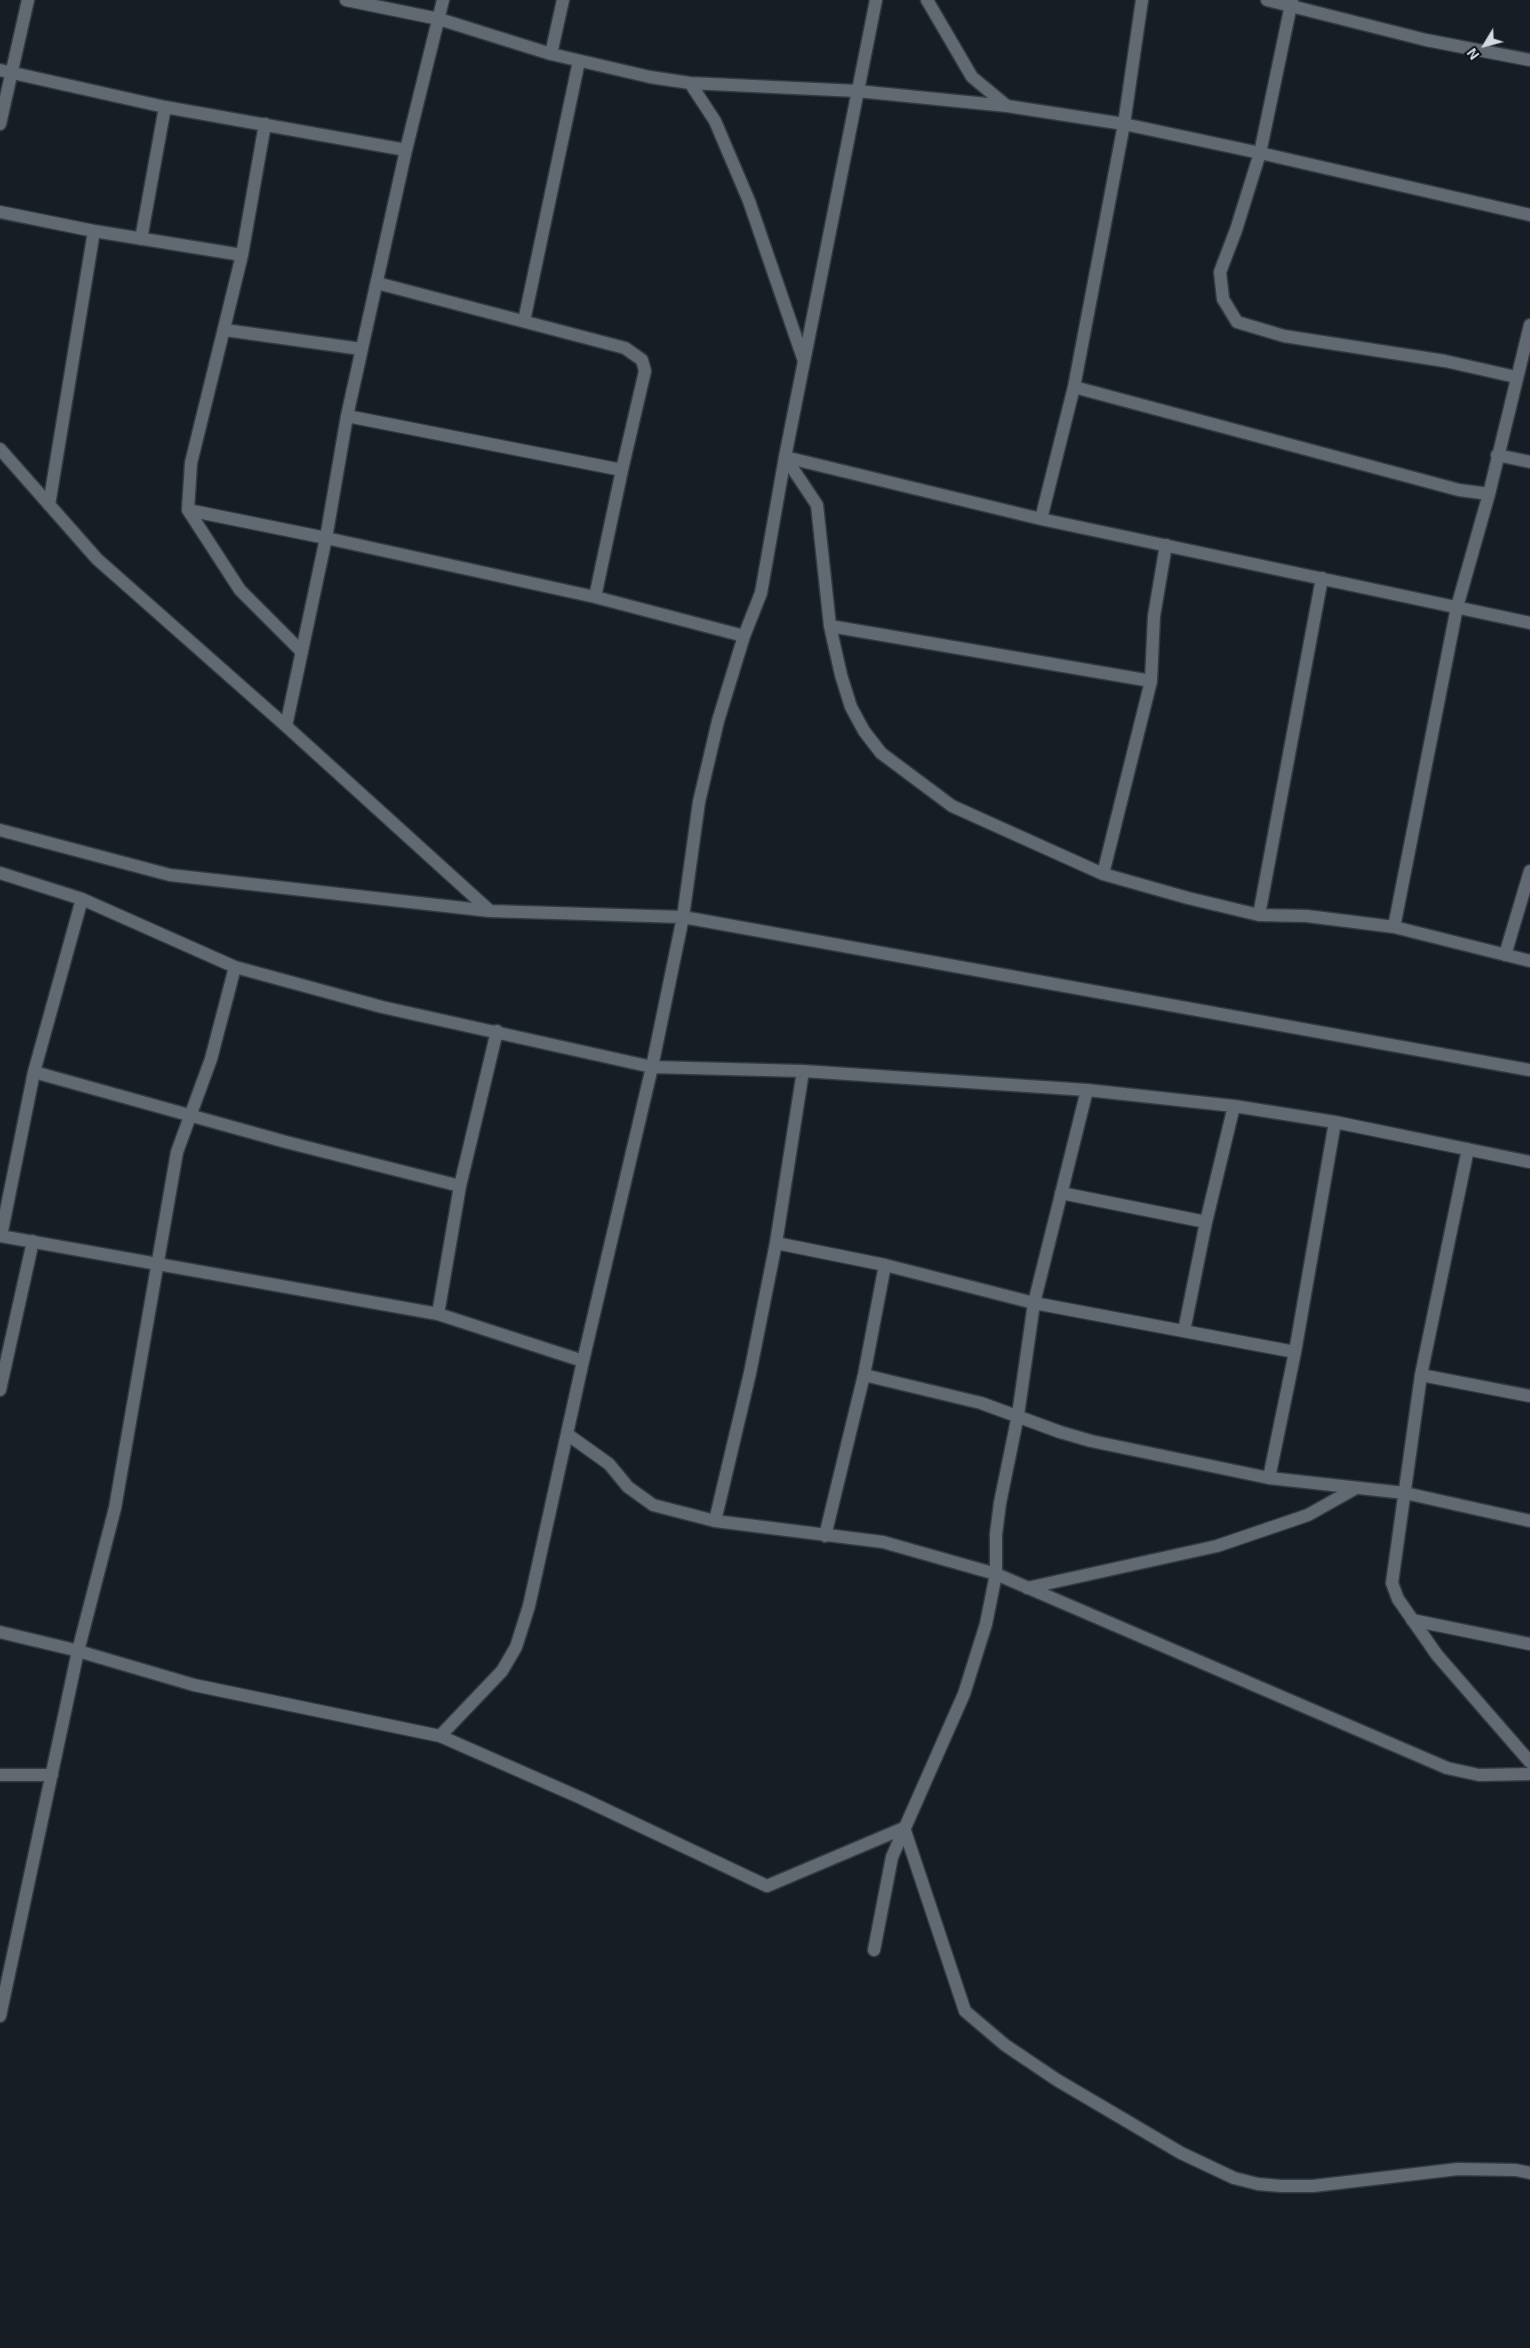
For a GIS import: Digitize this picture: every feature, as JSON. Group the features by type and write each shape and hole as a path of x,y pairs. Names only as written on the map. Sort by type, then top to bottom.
{"street":[{"path":"0,124 28,0"},
{"path":"346,0 439,19 551,54 650,77 690,83 857,91 1007,106 1124,124 1260,153 1530,216"},
{"path":"286,726 326,538 347,416 361,349 406,150 443,0"},
{"path":"551,54 563,0"},
{"path":"440,1736 502,1671 516,1647 529,1606 583,1361 652,1067 683,917 699,802 718,721 744,636 761,593 785,457 876,0"},
{"path":"927,0 972,77 1007,106"},
{"path":"1041,519 1074,387 1124,124 1142,0"},
{"path":"1267,0 1292,3 1426,40 1530,60"},
{"path":"1292,3 1260,153 1236,230 1220,272 1223,299 1237,322 1284,336 1445,362 1516,377"},
{"path":"524,322 579,61"},
{"path":"0,70 13,71 165,107 406,150"},
{"path":"690,83 715,121 749,201 804,361"},
{"path":"141,239 165,107"},
{"path":"265,124 242,255 191,463 188,510 240,590 302,652"},
{"path":"0,212 94,231 242,255"},
{"path":"49,505 94,231"},
{"path":"377,283 625,348 642,360 645,372 595,597"},
{"path":"1394,927 1457,607 1489,494 1516,377 1527,348 1530,325"},
{"path":"225,330 361,349"},
{"path":"1074,387 1459,490 1489,494"},
{"path":"347,416 622,470"},
{"path":"0,449 97,559 286,726 490,911"},
{"path":"1497,456 1530,462"},
{"path":"785,457 1041,519 1530,623"},
{"path":"785,457 817,505 830,626 840,674 851,707 864,731 881,754 952,806 1103,874 1259,915 1307,916 1394,927 1530,961"},
{"path":"188,510 595,597 744,636"},
{"path":"1103,874 1151,681 1154,616 1166,545"},
{"path":"1259,915 1322,578"},
{"path":"830,626 1151,681"},
{"path":"0,830 170,875 490,911 683,917 1530,1070"},
{"path":"1505,955 1530,871"},
{"path":"0,873 82,899 235,967 382,1007 497,1031 652,1067 803,1071 1087,1090 1234,1106 1335,1122 1530,1162"},
{"path":"82,899 34,1072 1,1236 438,1314 583,1361"},
{"path":"0,2016 78,1651 115,1508 170,1184 189,1115 211,1059 235,967"},
{"path":"438,1314 460,1186 497,1031"},
{"path":"715,1521 750,1373 776,1243 803,1071"},
{"path":"34,1072 460,1186"},
{"path":"874,1950 892,1858 964,1694 986,1624 996,1574 996,1534 1000,1503 1018,1415 1034,1303 1087,1090"},
{"path":"1184,1331 1206,1222 1234,1106"},
{"path":"1269,1478 1295,1352 1335,1122"},
{"path":"1468,1149 1421,1375 1392,1583 1398,1599 1437,1655 1530,1762"},
{"path":"1061,1193 1206,1222"},
{"path":"0,1390 33,1241"},
{"path":"776,1243 885,1265 1034,1303 1295,1352"},
{"path":"825,1536 864,1376 885,1265"},
{"path":"1421,1375 1530,1396"},
{"path":"864,1376 982,1403 1060,1432 1091,1441 1269,1478 1405,1494 1530,1521"},
{"path":"567,1434 609,1464 628,1487 653,1504 715,1521 883,1542 996,1574 1210,1665 1406,1752 1447,1768 1479,1775 1530,1774"},
{"path":"1027,1588 1217,1546 1308,1515 1356,1488"},
{"path":"1412,1620 1530,1644"},
{"path":"0,1632 78,1651 194,1685 440,1736 581,1798 767,1886 904,1828"},
{"path":"0,1775 52,1775"},
{"path":"904,1828 965,2012 1005,2044 1057,2080 1181,2152 1234,2178 1258,2184 1281,2186 1313,2186 1458,2169 1516,2170 1530,2173"}]}
